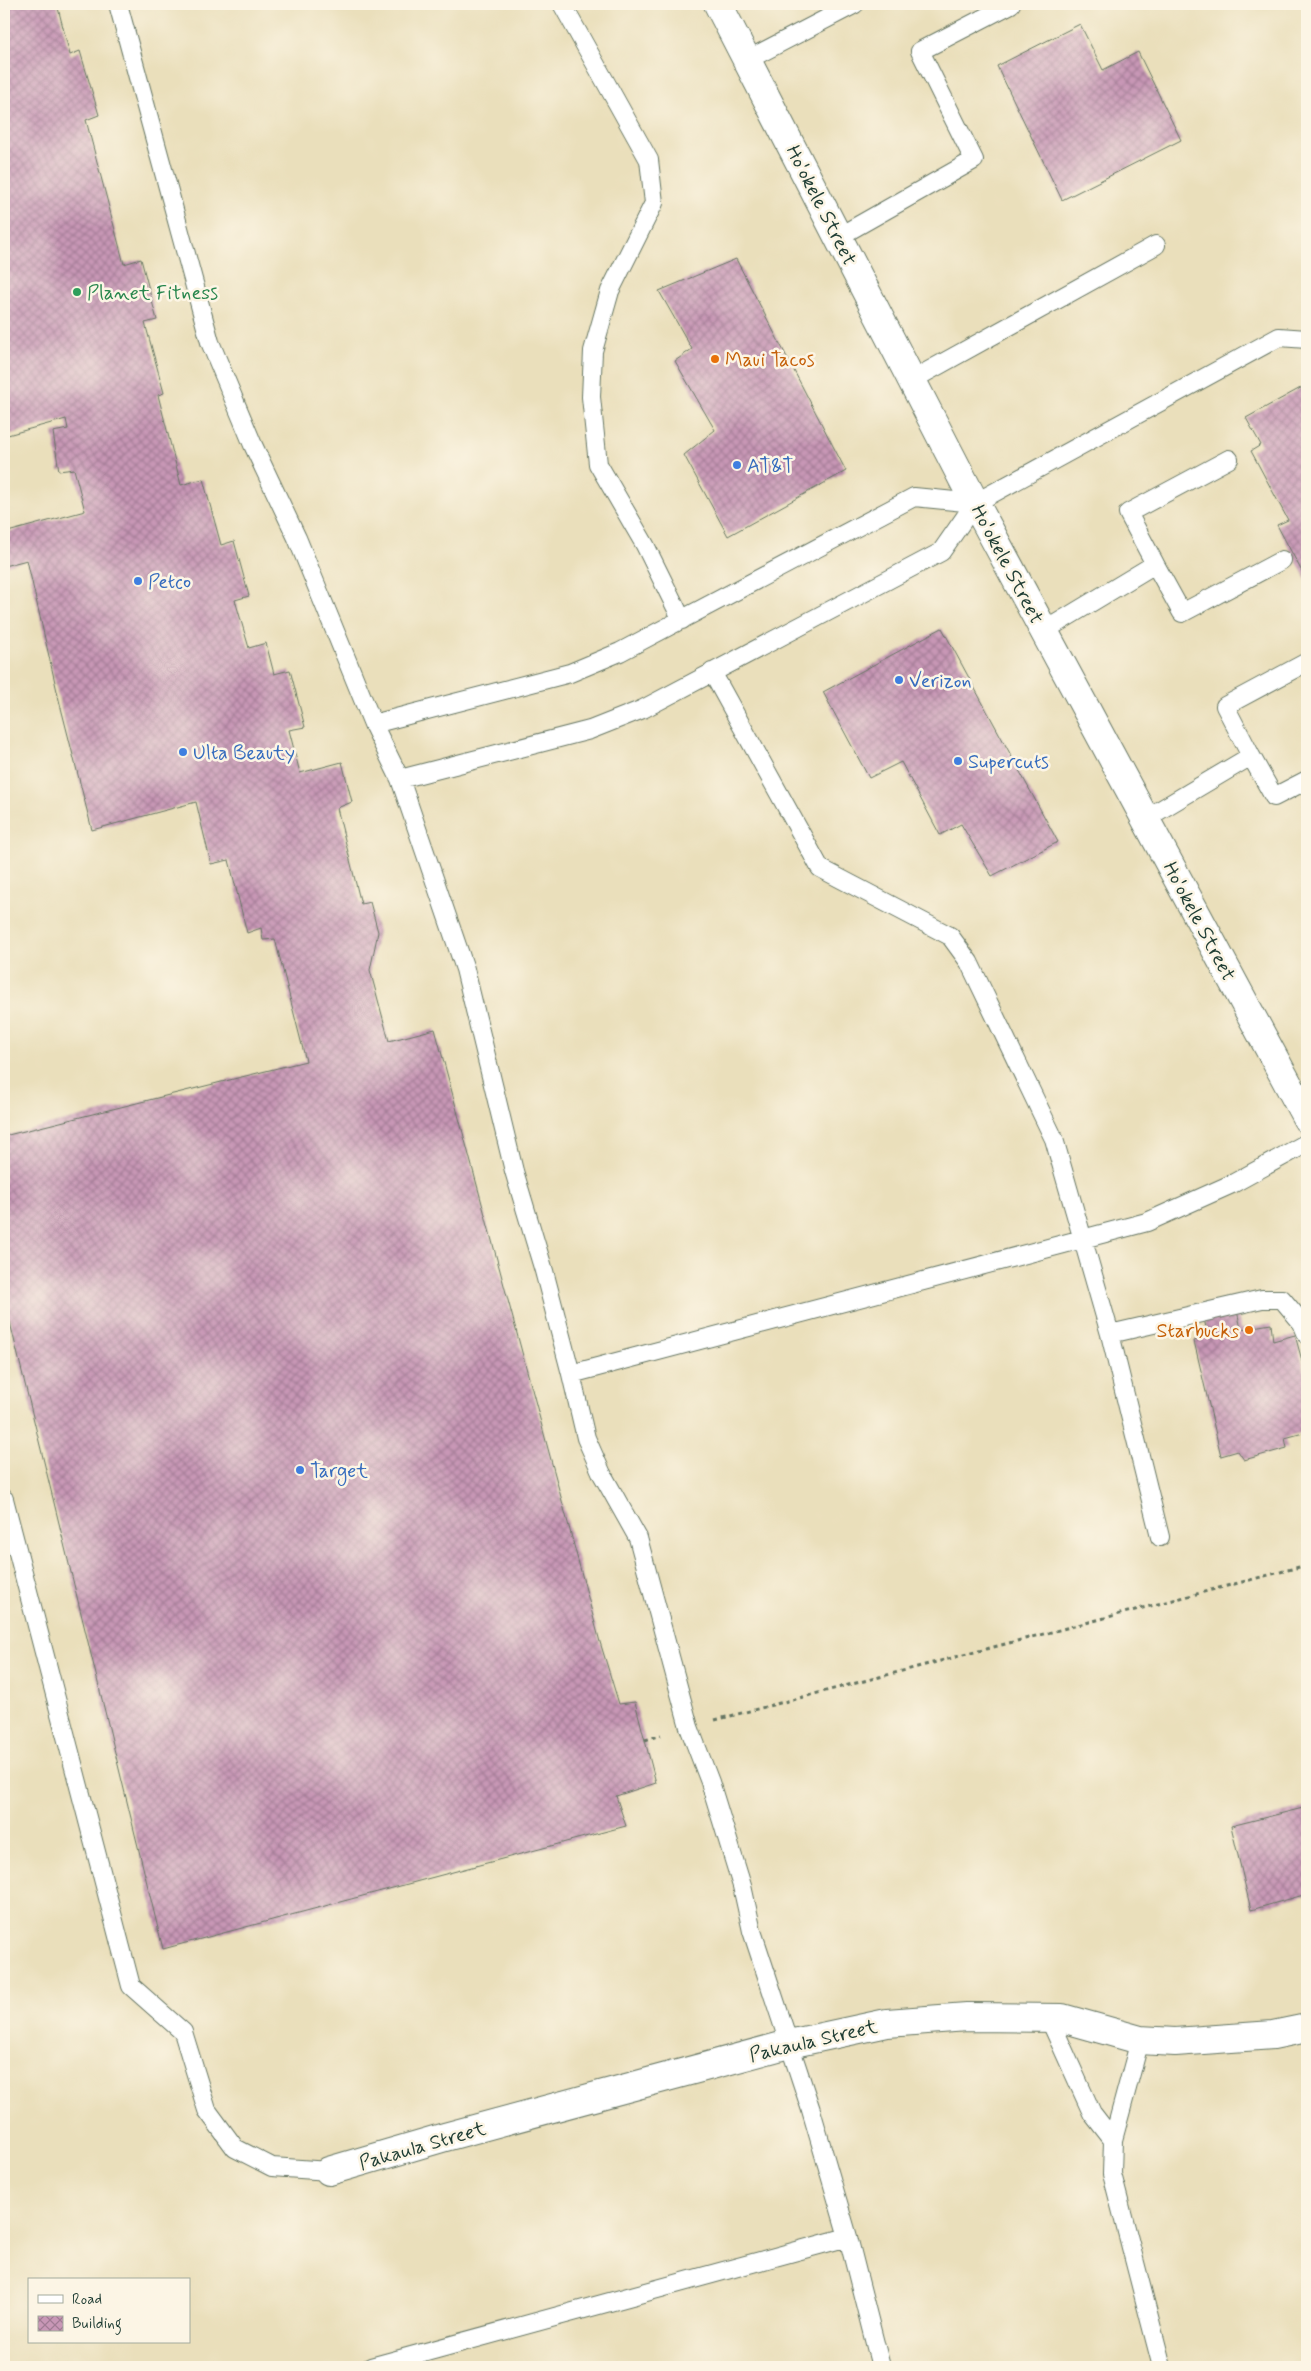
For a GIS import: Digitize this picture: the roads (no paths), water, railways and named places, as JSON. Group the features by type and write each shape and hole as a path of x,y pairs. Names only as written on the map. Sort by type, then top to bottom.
{"main road":[{"name":"Ho'okele Street","path":"718,4 975,503 1307,1119"},
{"name":"Pakaula Street","path":"330,2171 464,2132 789,2044 887,2023 967,2017 1062,2018 1140,2040 1175,2042 1273,2036 1307,2028"}],"lane":[{"path":"118,4 210,342 253,445 297,538 373,724 400,779 465,969 514,1171 571,1374 586,1438 602,1474 638,1538 689,1727 710,1782 742,1886 752,1931 811,2110 848,2237 881,2367"},
{"path":"562,4 648,160 654,203 610,291 593,351 591,397 598,464 645,545 682,620"},
{"path":"747,60 855,4"},
{"path":"838,237 974,160 920,51 1011,4"},
{"path":"912,380 1156,245"},
{"path":"400,779 590,730 642,709 941,552 975,503 1279,337 1307,339"},
{"path":"1229,459 1128,513 1182,613 1282,560"},
{"path":"373,724 570,673 620,652 914,497 975,503"},
{"path":"1044,631 1156,564"},
{"path":"1307,662 1225,706 1274,797 1307,780"},
{"path":"712,672 820,868 950,936 968,962 1054,1139 1110,1334 1160,1537"},
{"path":"1145,819 1252,756"},
{"path":"571,1374 1147,1222 1234,1183 1307,1143"},
{"path":"1110,1334 1262,1299 1282,1299 1302,1323 1307,1335"},
{"path":"4,1499 132,1986 183,2032 207,2110 235,2148 272,2167 330,2171"},
{"path":"1049,2018 1092,2113 1113,2140"},
{"path":"1140,2040 1113,2140 1112,2174 1162,2367"},
{"path":"371,2367 848,2237"}],"place":[{"name":"Planet Fitness","path":"77,292"},
{"name":"Maui Tacos","path":"715,359"},
{"name":"AT&T","path":"737,465"},
{"name":"Petco","path":"138,581"},
{"name":"Verizon","path":"899,680"},
{"name":"Ulta Beauty","path":"183,752"},
{"name":"Supercuts","path":"958,761"},
{"name":"Starbucks","path":"1249,1330"},
{"name":"Target","path":"300,1470"}]}
